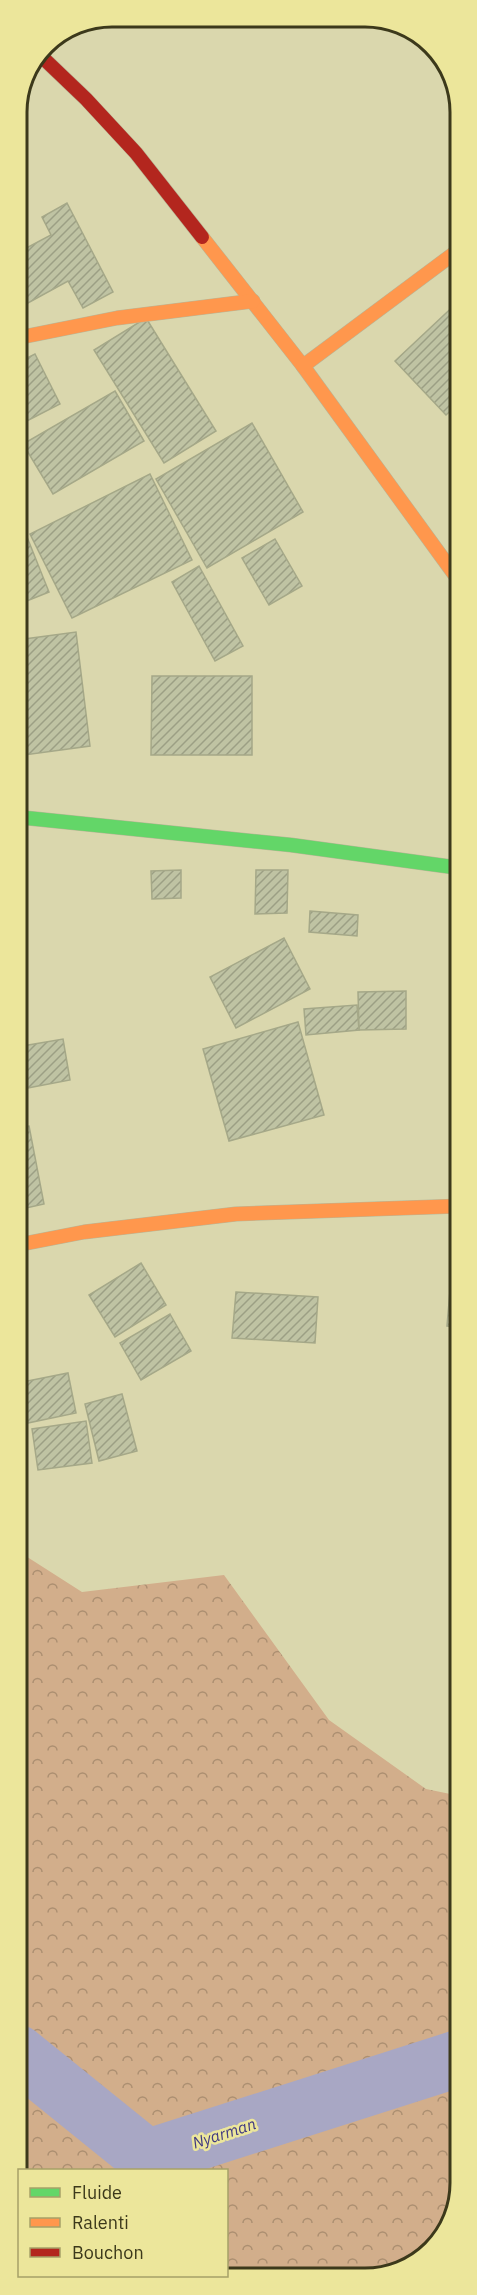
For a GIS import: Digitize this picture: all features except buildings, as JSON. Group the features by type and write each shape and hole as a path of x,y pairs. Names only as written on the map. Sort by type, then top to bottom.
{"street":[{"path":"45,59 86,99 136,153 303,366 450,568"},
{"path":"303,366 450,256"},
{"path":"27,336 117,318 253,301"},
{"path":"27,818 291,845 450,867"},
{"path":"27,1243 84,1232 237,1214 450,1206"}],"green space":[{"path":"27,1557 82,1592 224,1575 329,1720 426,1789 450,1794 450,2189 441,2221 425,2243 412,2254 393,2264 376,2267 228,2268 228,2169 27,2169"}],"waterway":[{"name":"Nyarman","path":"27,2061 147,2158 450,2061"}],"traffic: fast":[{"path":"27,818 291,845 450,867"}],"traffic: slow":[{"path":"202,237 303,366 450,568"},
{"path":"303,366 450,256"},
{"path":"27,336 117,318 253,301"},
{"path":"27,1243 84,1232 236,1214 450,1206"}],"traffic: jam":[{"path":"45,59 86,99 136,153 202,237"}]}
